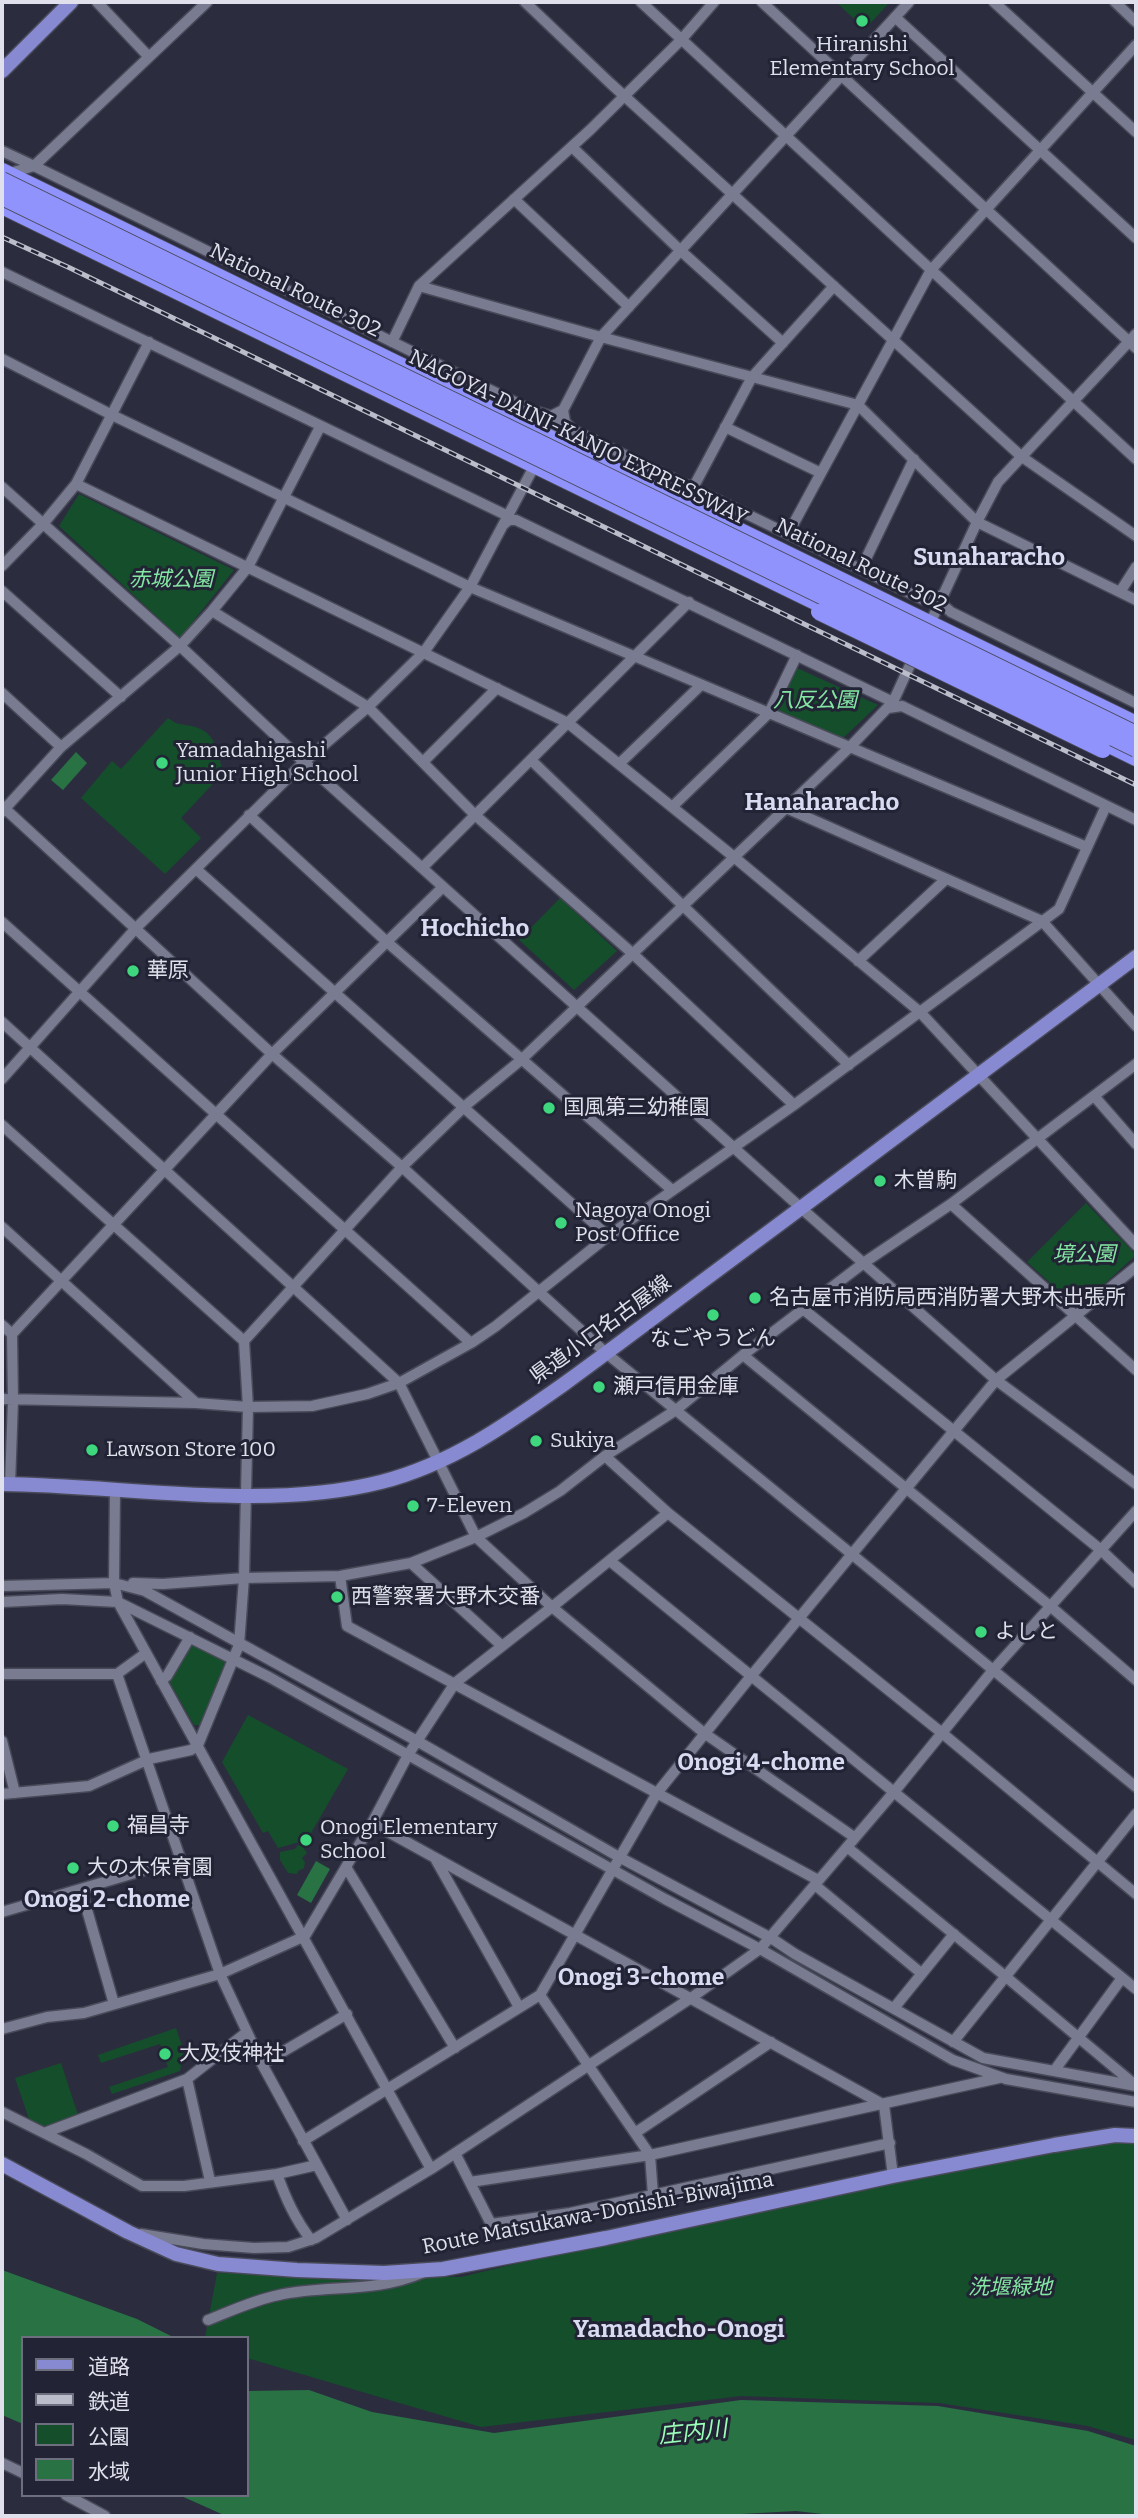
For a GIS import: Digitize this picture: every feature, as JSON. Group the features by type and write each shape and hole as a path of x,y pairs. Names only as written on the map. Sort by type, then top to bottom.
{"highway":[{"name":"National Route 302","path":"4,175 140,238 1136,724"},
{"name":"NAGOYA-DAINI-KANJO EXPRESSWAY","path":"4,175 1136,734"},
{"name":"NAGOYA-DAINI-KANJO EXPRESSWAY","path":"2,197 1136,750"},
{"path":"2,206 1136,758"},
{"path":"2,211 324,370 371,387"},
{"path":"650,522 701,555 1136,764"}],"main road":[{"path":"2,71 71,2"},
{"name":"県道小口名古屋線","path":"6,1484 246,1495 308,1493 354,1488 404,1476 438,1463 501,1429 606,1353 1136,957"},
{"name":"Route Matsukawa-Donishi-Biwajima","path":"2,2164 128,2232 176,2254 218,2263 384,2273 428,2270 606,2238 893,2176 1066,2143 1115,2135 1136,2136"}],"street":[{"path":"97,2 149,57"},
{"path":"4,175 34,166 207,2"},
{"path":"525,2 1022,457 1136,536"},
{"path":"640,2 1136,459"},
{"path":"392,342 419,286 625,96 681,40 714,2"},
{"path":"244,1340 402,1167 683,906 891,705 998,482 1074,400 1134,341 762,2"},
{"path":"2,1079 136,928 304,762 368,707 424,652 470,587 601,337 909,2"},
{"path":"994,2 1136,132"},
{"path":"1115,2 1136,22"},
{"path":"895,17 1136,238"},
{"path":"788,534 931,270 1136,45"},
{"path":"572,147 783,343"},
{"path":"2,151 544,415 551,416 563,410"},
{"path":"514,199 629,307"},
{"path":"140,238 169,233"},
{"path":"222,259 229,264 237,286"},
{"path":"2,272 149,342 505,520 516,520 689,602 891,705 902,706 1136,820"},
{"path":"419,286 858,405 977,522 1136,600"},
{"path":"693,488 752,377 834,286"},
{"path":"2,566 43,524 76,484 149,342"},
{"path":"2,359 112,415 470,587 1087,847"},
{"path":"460,375 473,401"},
{"path":"563,410 565,422 573,430 922,599 932,600 942,595"},
{"path":"320,427 248,566 212,611 180,646 61,747 3,809 606,1353 1136,1787"},
{"path":"725,427 821,473"},
{"path":"601,462 626,455"},
{"path":"861,569 914,459"},
{"path":"76,484 568,723 920,1012 1136,1245"},
{"path":"2,487 443,887 996,1380 1136,1484"},
{"path":"807,543 816,552 824,572"},
{"path":"1120,592 1136,567"},
{"path":"2,591 121,697"},
{"path":"942,595 947,610 1136,703"},
{"path":"422,868 689,602"},
{"path":"212,611 368,707 475,815 632,953 794,1105"},
{"path":"979,647 1009,641"},
{"path":"672,807 769,713 797,655"},
{"path":"619,764 701,685"},
{"path":"423,762 497,688"},
{"path":"2,693 61,747"},
{"path":"531,760 849,1065"},
{"path":"8,1399 197,1403 248,1407 312,1406 367,1394 399,1383 496,1326 608,1237 849,1065 1059,908 1106,806"},
{"path":"786,808 1042,921 1136,1026"},
{"path":"249,815 520,1060 672,1190"},
{"path":"196,869 608,1237"},
{"path":"858,961 946,879"},
{"path":"6,1484 12,1334 63,1282 163,1168 216,1116 272,1054 443,887"},
{"path":"2,922 471,1343"},
{"path":"2,1022 399,1383 476,1537 552,1608 704,1733 854,1837"},
{"path":"2,1586 163,1584 244,1578 340,1576 411,1563 476,1537 560,1491 605,1456 676,1410 865,1262 951,1204 1136,1065"},
{"path":"1094,1096 1136,1144"},
{"path":"2,1125 244,1340 248,1407 240,1645 198,1745 191,1750 149,1759 89,1786 2,1794"},
{"path":"951,1204 1136,1370"},
{"path":"2,1227 197,1403"},
{"path":"303,2141 540,1995 657,1793 704,1733 996,1380 1136,1267"},
{"path":"803,1309 1101,1550 1136,1583"},
{"path":"2,1325 12,1334"},
{"path":"743,1355 1050,1606 1136,1680"},
{"path":"605,1456 668,1513 1136,1894"},
{"path":"114,1490 114,1583 118,1602 431,2169"},
{"path":"128,2232 203,2244 254,2248 288,2247 311,2240 456,2153 691,1998 760,1949 894,1792 994,1669 1136,1511"},
{"path":"2,2029 47,2017 84,2013 220,1974 304,1936 372,1823 408,1755 455,1682 552,1608 668,1513"},
{"path":"610,1560 1136,1989"},
{"path":"411,1563 502,1646"},
{"path":"340,1576 347,1626 455,1682 817,1883 921,1973"},
{"path":"114,1583 132,1586 157,1597 983,2058 1136,2085"},
{"path":"2,1602 73,1599 118,1602 234,1658 760,1949 954,2060 1000,2077 1136,2102"},
{"path":"161,1681 167,1676 190,1637"},
{"path":"2,1674 117,1674 146,1653"},
{"path":"117,1674 149,1759 220,1974 262,2064 346,2220"},
{"path":"2,1741 15,1793"},
{"path":"953,2042 1136,1814"},
{"path":"372,1823 884,2105"},
{"path":"847,1847 1136,2085"},
{"path":"434,1857 519,2007"},
{"path":"2,1912 145,1870 183,1862"},
{"path":"346,1867 455,2048"},
{"path":"81,1889 114,2004"},
{"path":"894,2008 954,1934"},
{"path":"1054,2071 1122,1978"},
{"path":"540,1995 650,2155 653,2195"},
{"path":"262,2064 347,2014"},
{"path":"44,2133 187,2079 247,2032"},
{"path":"635,2133 771,2042"},
{"path":"470,2182 650,2155 1000,2077"},
{"path":"187,2079 210,2181"},
{"path":"884,2105 893,2176"},
{"path":"2,2112 142,2186 184,2186 277,2174 317,2165"},
{"path":"456,2153 491,2224 570,2213 890,2143"},
{"path":"277,2174 287,2202 311,2240"},
{"path":"208,2320 280,2295 400,2283 428,2270"},
{"path":"2,2463 21,2472"},
{"path":"70,2497 105,2516"}],"green space":[{"path":"836,2 890,2 865,29"},
{"name":"赤城公園","path":"79,494 234,570 180,638 59,526"},
{"name":"八反公園","path":"797,668 878,705 842,739 775,709"},
{"path":"168,718 208,734 218,752 223,773 181,818 201,838 165,874 81,798 112,761 121,769"},
{"path":"560,898 617,951 574,990 519,940"},
{"name":"境公園","path":"1086,1203 1136,1255 1078,1308 1027,1262"},
{"path":"191,1641 231,1661 202,1725 194,1725 169,1681"},
{"path":"248,1715 348,1769 307,1840 278,1848 268,1831 263,1833 222,1762"},
{"path":"298,1845 307,1853 302,1858 305,1862 304,1868 297,1874 288,1873 280,1860 280,1852 295,1849"},
{"path":"176,2028 184,2052 180,2071 112,2094 109,2087 168,2067 160,2044 101,2063 98,2055"},
{"path":"61,2063 78,2115 42,2127 29,2119 15,2078"},
{"name":"洗堰緑地","path":"1117,2141 1136,2141 1136,2440 1088,2426 939,2403 741,2396 481,2427 248,2358 248,2336 205,2336 217,2273 461,2277 730,2212"}],"water":[{"path":"76,752 87,763 63,790 51,780"},
{"path":"316,1861 330,1869 311,1903 297,1895"},
{"path":"2,2270 137,2319 171,2336 21,2336 21,2423 2,2415"},
{"name":"庄内川","path":"309,2390 372,2412 494,2433 741,2400 938,2406 1088,2431 1136,2446 1136,2516 840,2516 796,2511 705,2516 226,2516 183,2497 248,2497 248,2391"}],"railway":[{"path":"2,237 1136,785"}],"place":[{"name":"Hiranishi Elementary School","path":"862,21"},
{"name":"Yamadahigashi Junior High School","path":"162,763"},
{"name":"華原","path":"133,971"},
{"name":"国風第三幼稚園","path":"549,1108"},
{"name":"木曽駒","path":"880,1181"},
{"name":"Nagoya Onogi Post Office","path":"561,1223"},
{"name":"名古屋市消防局西消防署大野木出張所","path":"755,1298"},
{"name":"なごやうどん","path":"713,1315"},
{"name":"瀬戸信用金庫","path":"599,1387"},
{"name":"Sukiya","path":"536,1441"},
{"name":"Lawson Store 100","path":"92,1450"},
{"name":"7-Eleven","path":"413,1506"},
{"name":"西警察署大野木交番","path":"337,1597"},
{"name":"よしと","path":"981,1632"},
{"name":"福昌寺","path":"113,1826"},
{"name":"Onogi Elementary School","path":"306,1840"},
{"name":"大の木保育園","path":"73,1868"},
{"name":"大及伎神社","path":"165,2054"}],"district":[{"name":"Sunaharacho","path":"989,558"},
{"name":"Hanaharacho","path":"822,803"},
{"name":"Hochicho","path":"475,929"},
{"name":"Onogi 4-chome","path":"761,1764"},
{"name":"Onogi 2-chome","path":"107,1901"},
{"name":"Onogi 3-chome","path":"641,1979"},
{"name":"Yamadacho-Onogi","path":"679,2330"}]}
